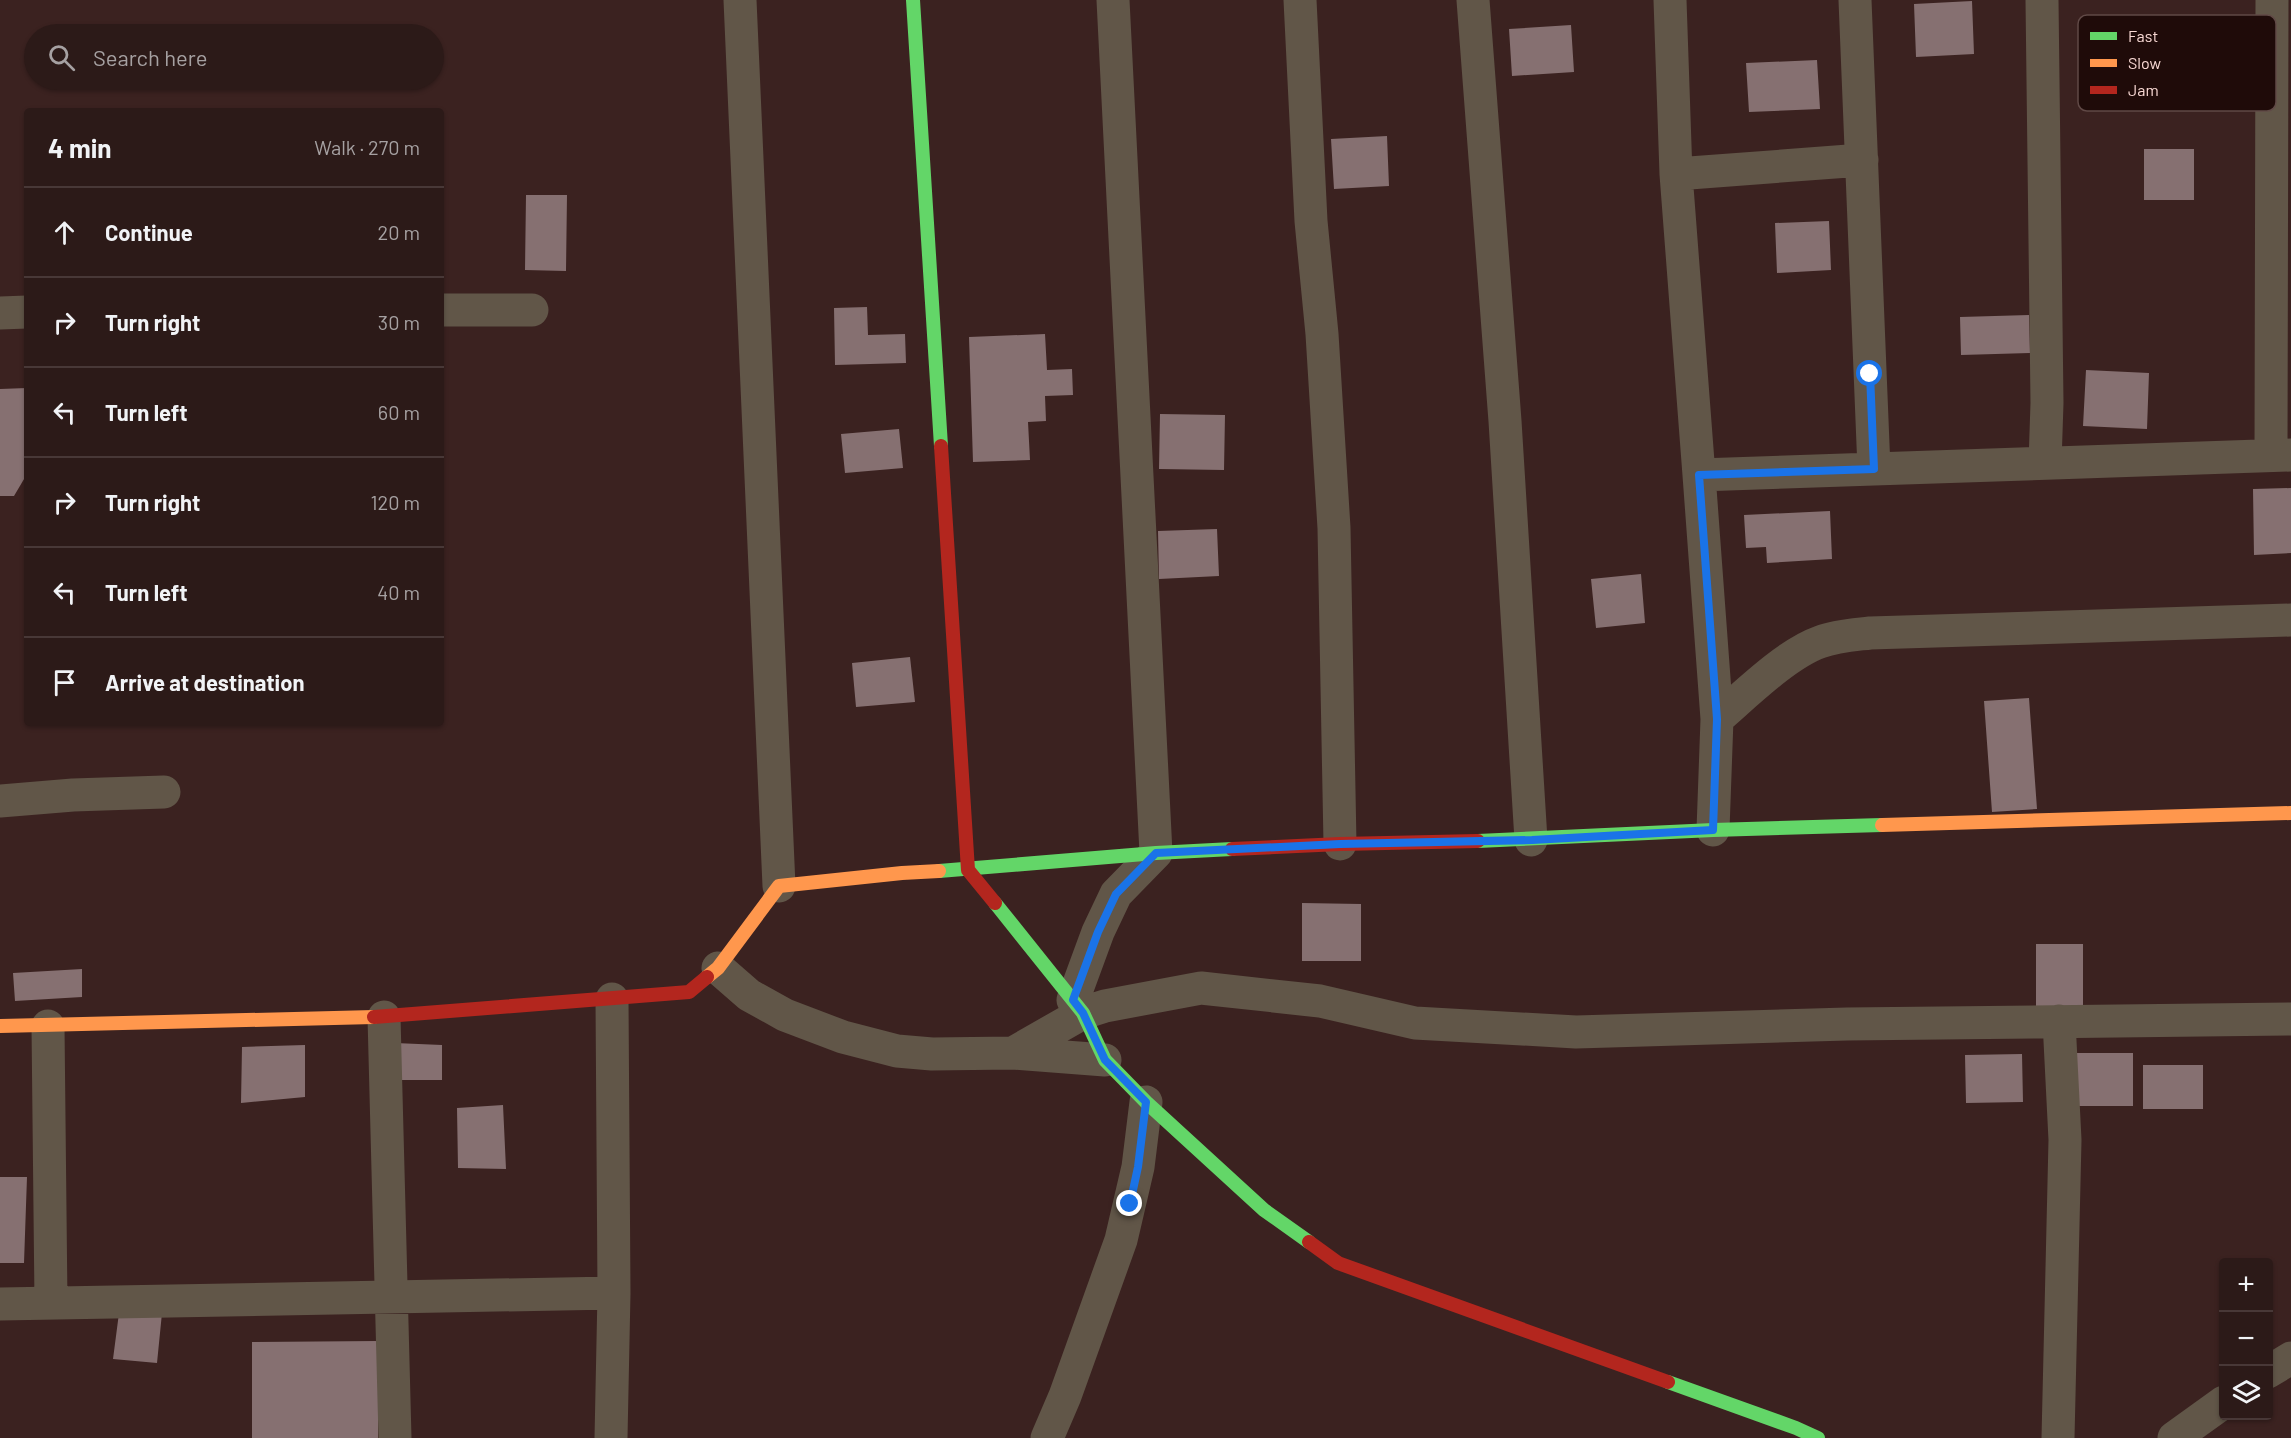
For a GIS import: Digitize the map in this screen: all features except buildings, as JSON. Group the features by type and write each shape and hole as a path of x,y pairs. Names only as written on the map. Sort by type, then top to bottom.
{"street":[{"path":"0,1026 384,1017 689,992 718,968 778,886 740,0"},
{"path":"913,0 968,870 1078,1006 1105,1060 1146,1102 1264,1209 1338,1263 1785,1424 1818,1438"},
{"path":"1078,1006 1098,932 1116,894 1156,853 1113,0"},
{"path":"1300,0 1311,221 1322,334 1334,528 1340,844"},
{"path":"1473,0 1505,421 1532,840"},
{"path":"1670,0 1676,174 1717,719 1713,830"},
{"path":"1855,0 1874,469"},
{"path":"2042,0 2047,403 2045,463"},
{"path":"2272,0 2272,15"},
{"path":"1699,475 2281,455 2274,111"},
{"path":"1676,174 1862,160"},
{"path":"444,310 532,310"},
{"path":"0,312 24,312"},
{"path":"1717,719 1789,660 1819,642 1842,637 1870,633 2291,620"},
{"path":"0,801 73,795 164,792"},
{"path":"778,886 902,873 968,870 1156,853 1340,844 1532,840 1713,830 2291,813"},
{"path":"718,968 749,995 776,1010 843,1037 897,1051 932,1054 1013,1053 1105,1060"},
{"path":"1013,1053 1078,1006 1105,1006 1201,988 1320,1001 1415,1023 1576,1032 1847,1024 2291,1019"},
{"path":"611,1438 614,1293 612,999"},
{"path":"384,1017 395,1438"},
{"path":"2058,1438 2065,1140 2059,1021"},
{"path":"48,1026 51,1304"},
{"path":"1047,1438 1069,1386 1121,1240 1138,1167 1146,1102"},
{"path":"0,1304 614,1293"},
{"path":"2273,1369 2291,1358"},
{"path":"2174,1438 2219,1405"}],"traffic: fast":[{"path":"913,0 941,446"},
{"path":"1478,841 1882,825"},
{"path":"939,871 1232,849"},
{"path":"995,903 1083,1013 1105,1060 1146,1102 1264,1210 1309,1242"},
{"path":"1668,1382 1818,1438"}],"traffic: slow":[{"path":"1882,825 2291,813"},
{"path":"707,977 718,968 779,886 939,871"},
{"path":"0,1026 374,1017"}],"traffic: jam":[{"path":"941,446 968,870 995,903"},
{"path":"1232,849 1478,841"},
{"path":"374,1017 689,992 707,977"},
{"path":"1309,1242 1338,1263 1668,1382"}],"route":[{"path":"1130,1204 1138,1167 1146,1102 1105,1060 1083,1013 1073,1000 1098,932 1116,894 1156,853 1340,844 1532,840 1713,830 1717,719 1699,475 1874,469 1870,374"}]}
